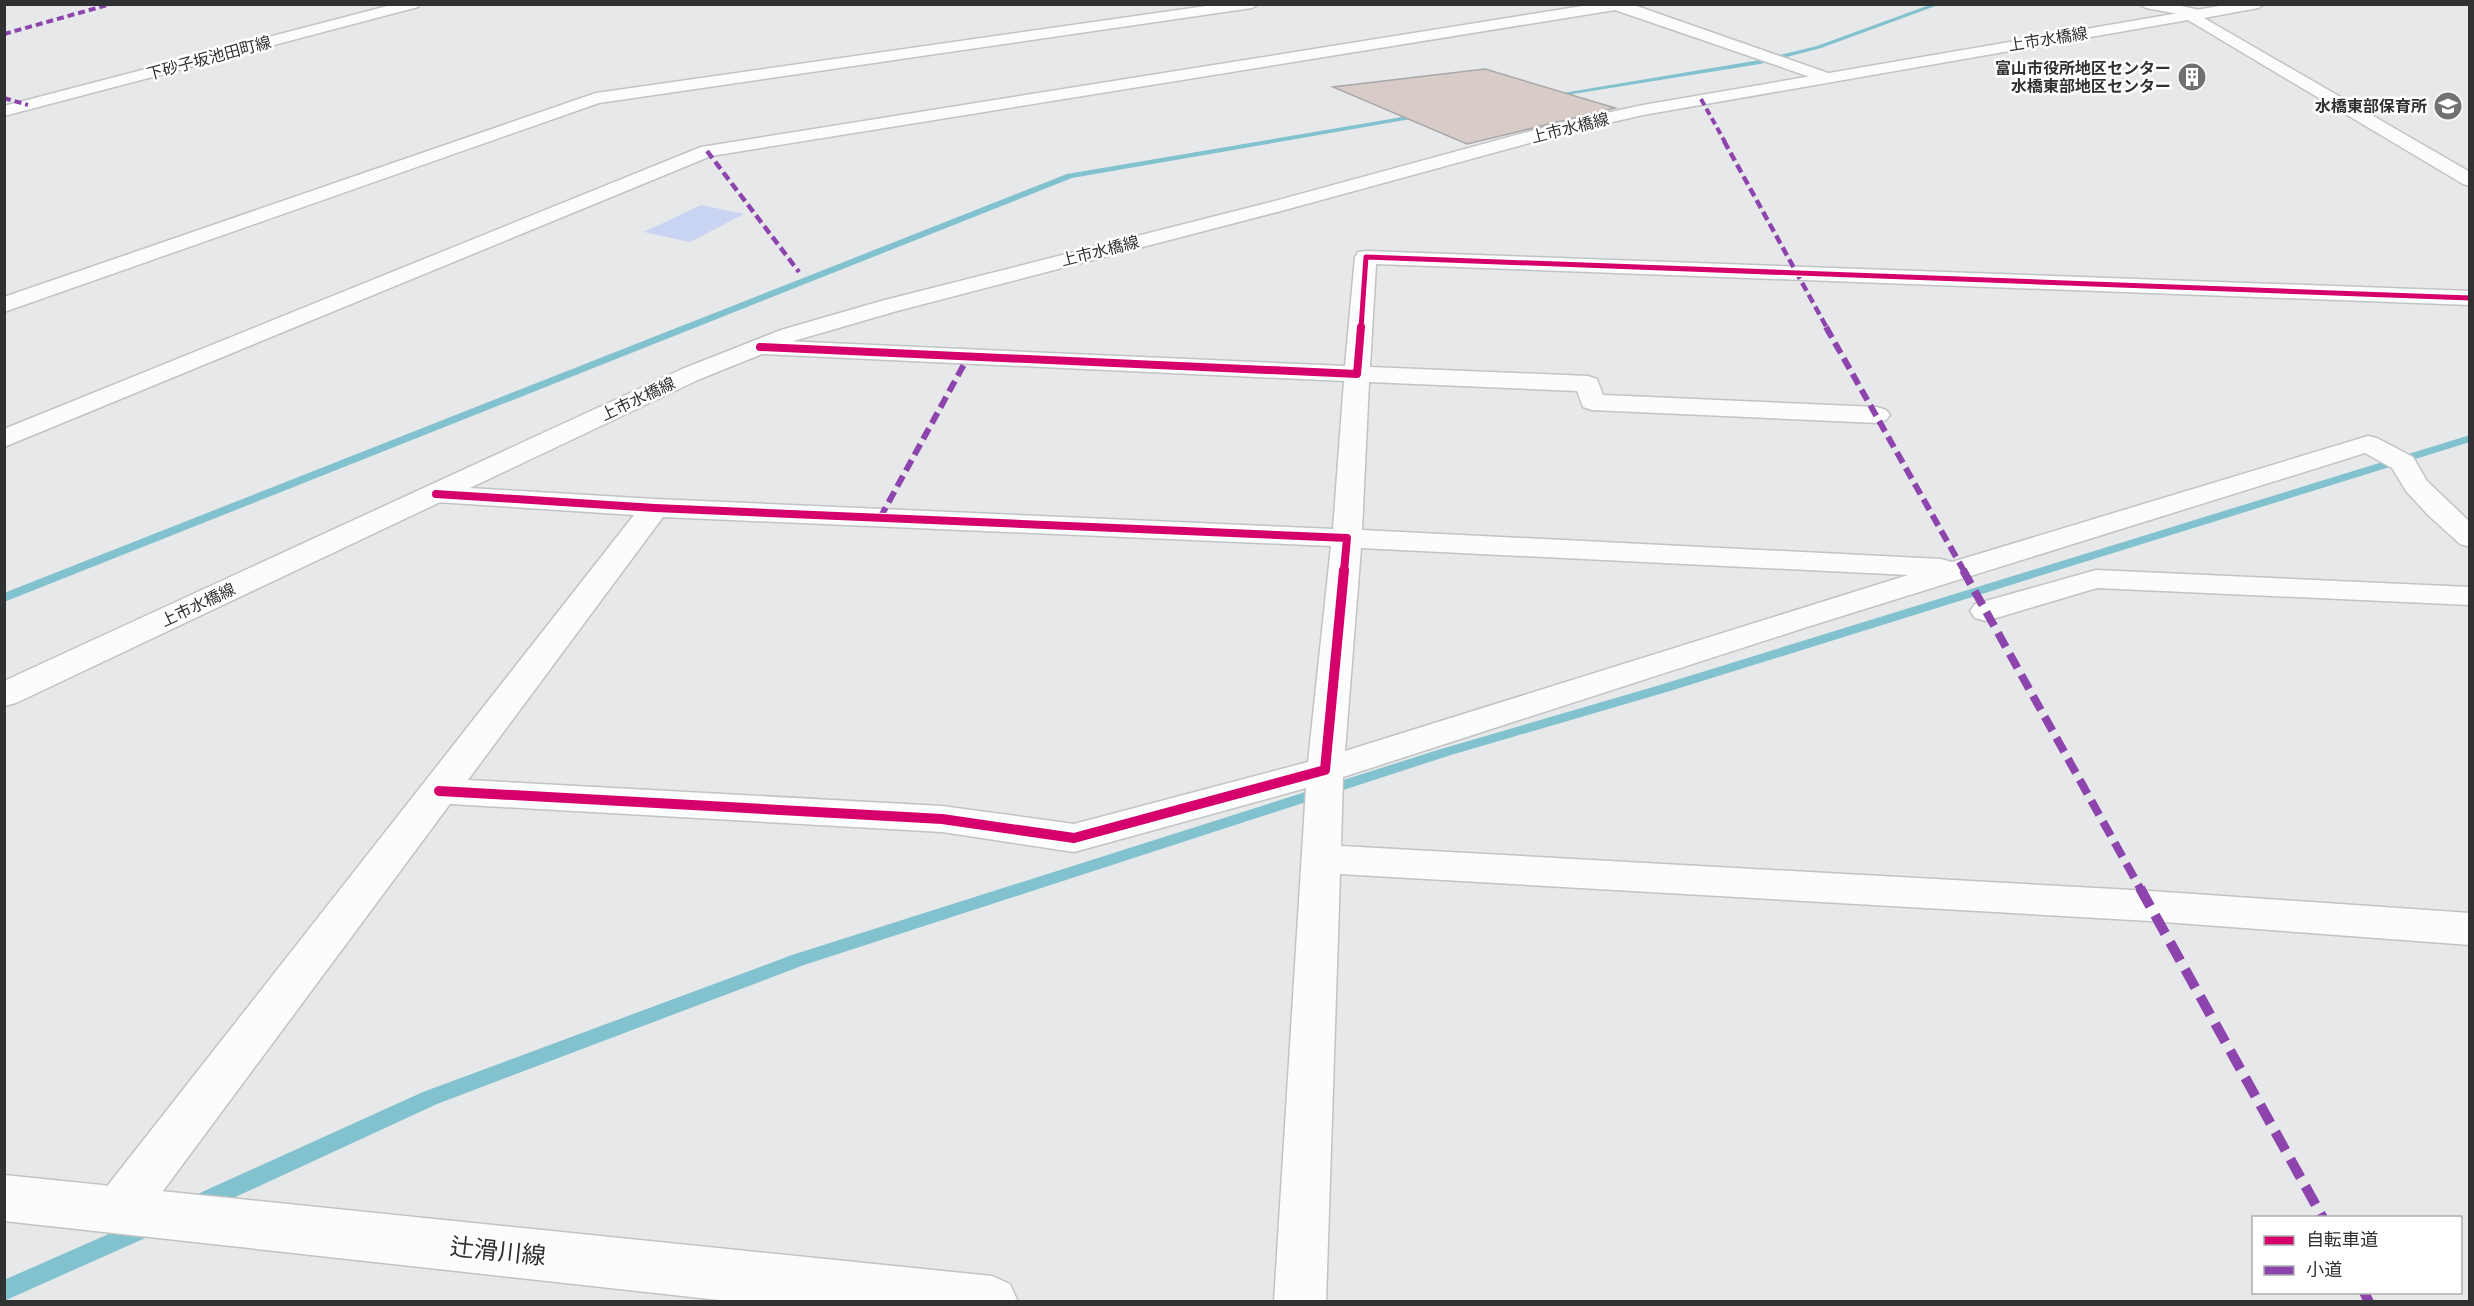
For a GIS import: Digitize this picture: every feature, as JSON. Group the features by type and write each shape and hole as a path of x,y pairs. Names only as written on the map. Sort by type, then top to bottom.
{"street":[{"name":"下砂子坂池田町線","path":"4,111 413,4"},
{"path":"4,305 596,98 1252,4"},
{"path":"2146,4 2195,15 2469,180"},
{"name":"上市水橋線","path":"4,695 691,374 789,335 889,306 1296,201 1570,126 1825,77 2258,4"},
{"path":"4,439 707,151 1618,5 1825,77"},
{"path":"1300,1302 1325,770 1347,538 1366,257 2469,298"},
{"path":"760,347 1588,384 1592,402 1877,415"},
{"path":"439,791 942,819 1074,837 1325,770 1796,620 2368,444 2403,463 2424,493 2469,538"},
{"path":"436,494 655,508 1347,538 1963,570"},
{"path":"119,1210 655,508"},
{"path":"1986,611 2096,579 2469,596"},
{"path":"1322,859 2138,906 2469,929"},
{"name":"辻滑川線","path":"4,1198 830,1287 992,1302"}],"shaded area":[{"path":"701,205 744,214 690,242 644,232"}],"building":[{"path":"1485,69 1615,108 1467,144 1333,87"}],"waterway":[{"path":"1548,96 1760,62 1819,47 1939,4"},
{"path":"4,598 1070,176 1426,115"},
{"path":"198,1204 430,1098 798,960 1446,752 1665,688 2470,438"},
{"path":"4,1291 145,1228"}],"marked path":[{"path":"4,34 111,4"},
{"path":"4,98 28,105"},
{"path":"1701,99 1796,274 1877,415 2322,1216"},
{"path":"707,151 799,272"},
{"path":"880,518 968,357"},
{"path":"2365,1294 2369,1302"}],"cycle path":[{"path":"760,347 1357,374 1366,257 2470,298"},
{"path":"436,494 655,508 1347,538 1325,770 1074,838 942,819 439,791"}],"place":[{"name":"富山市役所地区センター 水橋東部地区センター","path":"2192,77"},
{"name":"水橋東部保育所","path":"2448,106"}]}
